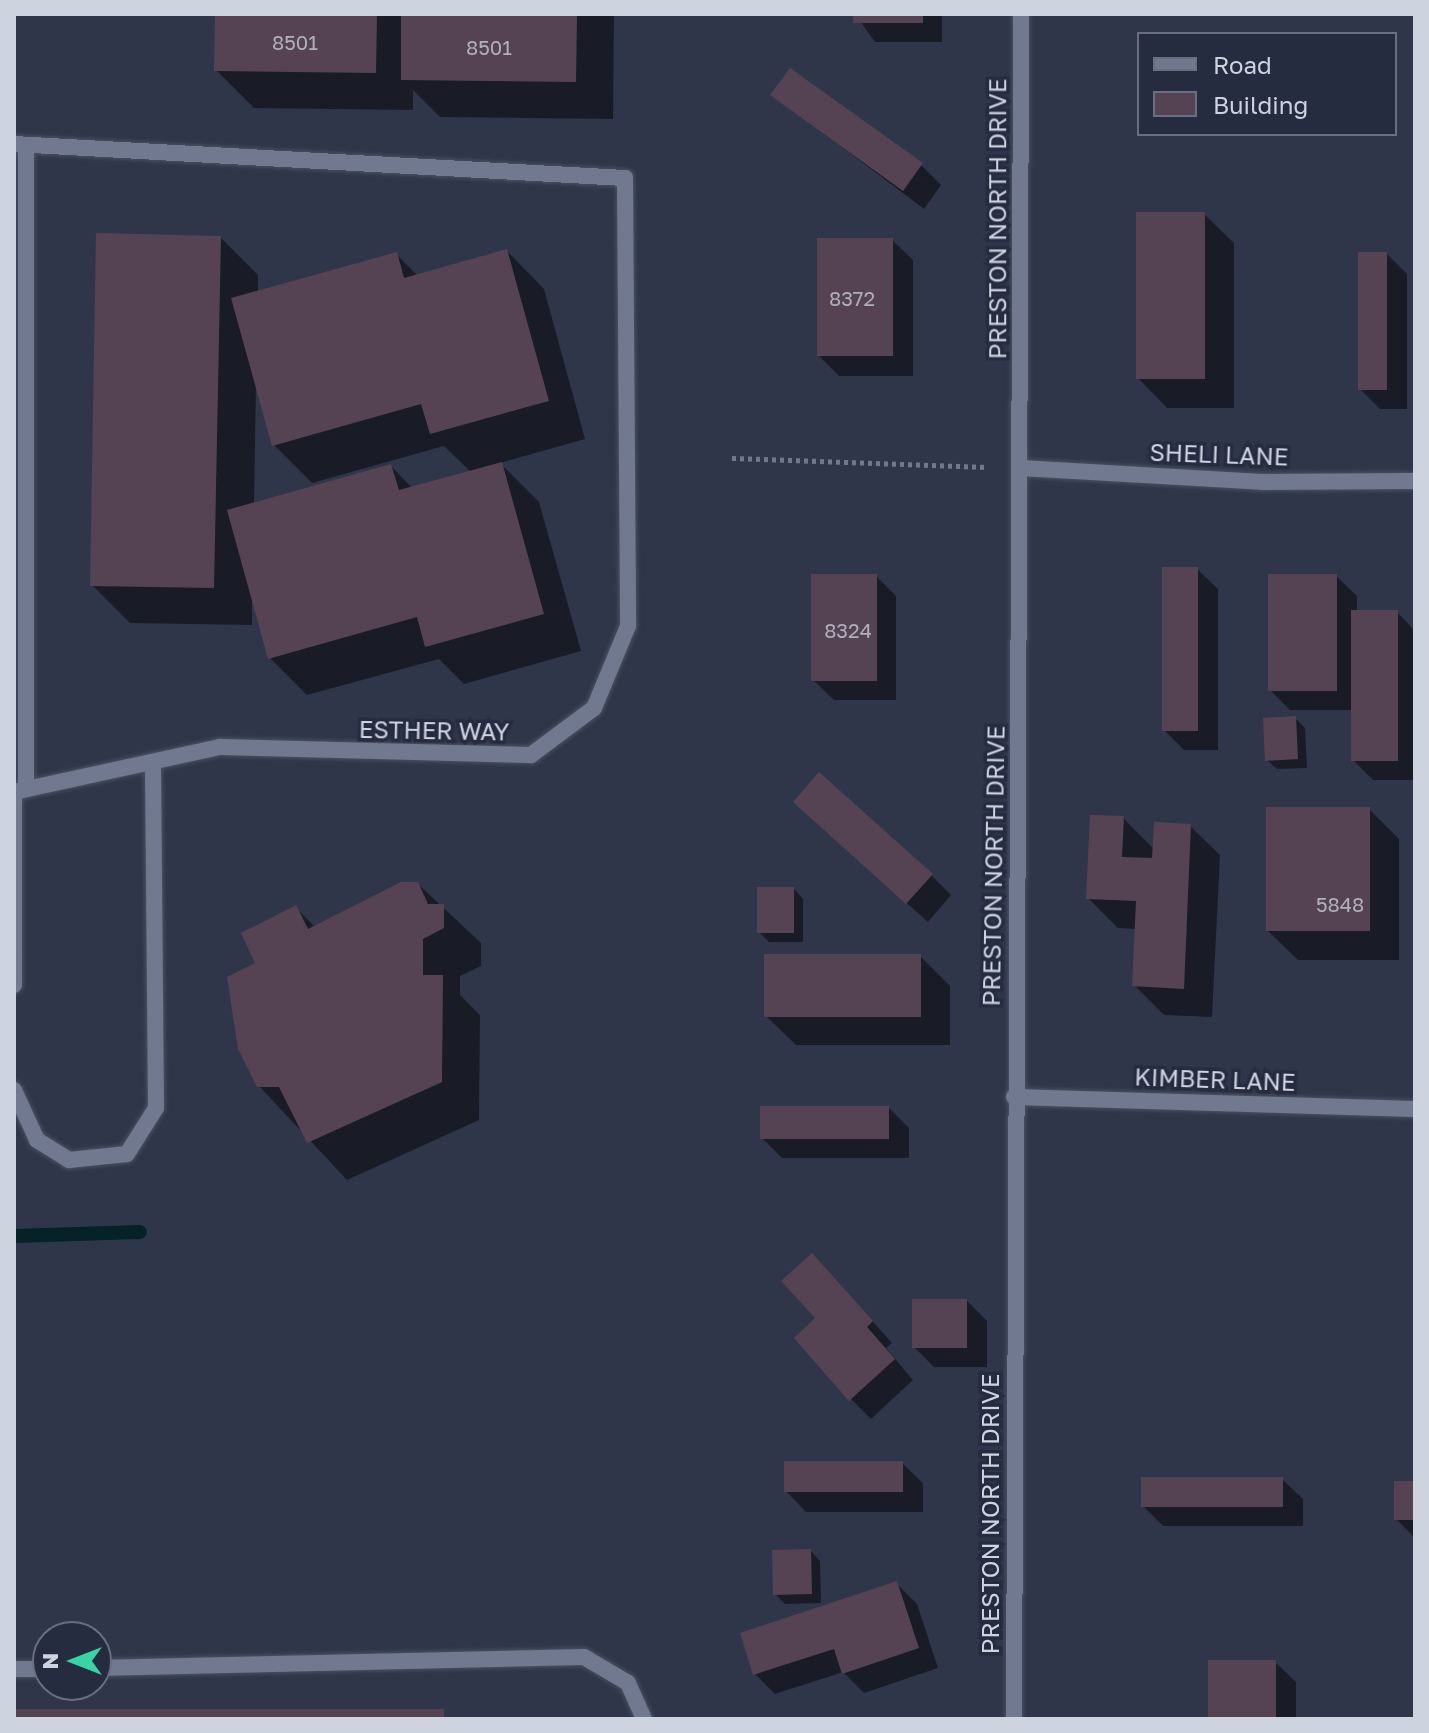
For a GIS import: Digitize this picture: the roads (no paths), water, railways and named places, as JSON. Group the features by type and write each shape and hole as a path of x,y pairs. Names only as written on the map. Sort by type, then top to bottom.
{"street":[{"name":"PRESTON NORTH DRIVE","path":"1014,1719 1014,1097 1021,468 1021,14"},
{"name":"ESTHER WAY","path":"18,791 220,747 531,755 594,708 628,626 625,178 20,144"},
{"path":"14,985 18,791 20,144"},
{"name":"SHELI LANE","path":"1021,468 1262,482 1415,481"},
{"path":"14,1090 37,1140 69,1160 127,1154 156,1108 153,762"},
{"name":"KIMBER LANE","path":"1014,1097 1415,1109"},
{"path":"112,1668 584,1657 628,1683 644,1719"}],"waterway":[{"path":"14,1236 140,1232"}]}
